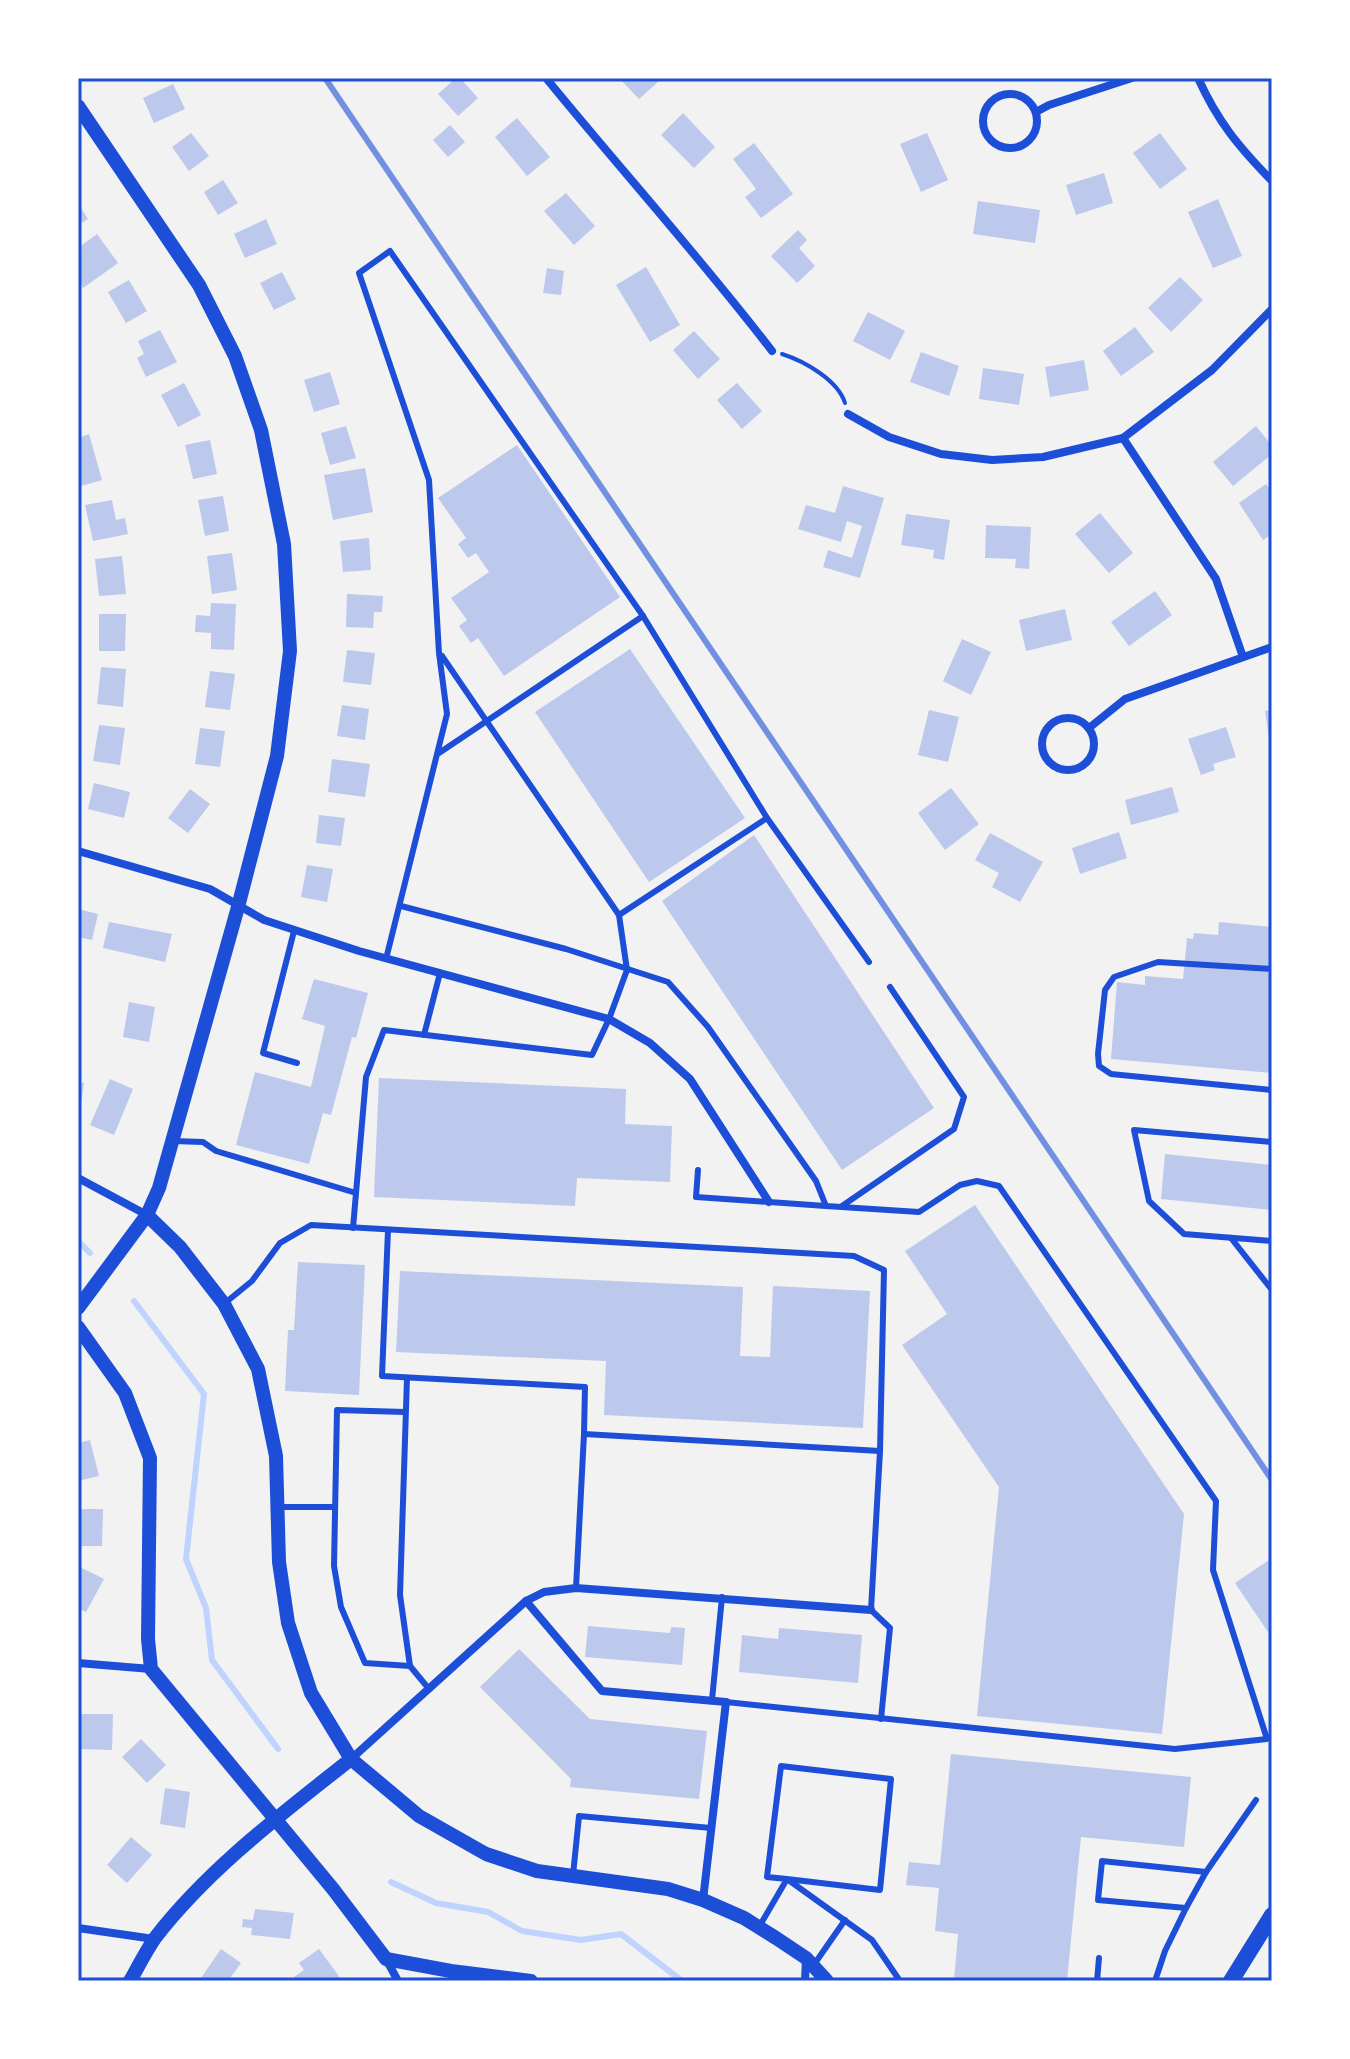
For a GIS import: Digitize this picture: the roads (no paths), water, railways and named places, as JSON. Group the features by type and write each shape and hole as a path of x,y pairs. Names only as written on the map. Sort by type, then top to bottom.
{"main road":[{"path":"1231,1981 1272,1915"}],"street":[{"path":"546,78 625,175 718,281 772,351"},
{"path":"1036,112 1132,78"},
{"path":"1198,78 1215,115 1240,148 1272,181"},
{"path":"1007,94 1025,98 1036,112 1036,130 1032,138 1017,148 1008,149 991,142 982,126 985,108 998,96 1007,94"},
{"path":"78,106 199,285 235,356 261,430 284,544 290,651 277,756 159,1188 147,1215 78,1308"},
{"path":"848,414 889,437 941,454 992,460 1043,457 1123,438 1212,370 1272,309"},
{"path":"1123,438 1216,579 1243,657"},
{"path":"1089,728 1125,699 1272,647"},
{"path":"1073,718 1089,728 1093,754 1081,767 1063,770 1047,760 1042,743 1048,727 1056,721 1073,718"},
{"path":"78,851 210,889 238,907 294,931 609,1019 650,1043 690,1079 769,1202"},
{"path":"78,1178 147,1215 180,1247 224,1304 258,1369 276,1456 279,1562 288,1623 311,1693 351,1759 419,1816 486,1854 537,1871 668,1889 703,1900 759,1927 810,1962 827,1981"},
{"path":"78,1327 125,1393 150,1458 148,1639 151,1669 333,1889 386,1959 398,1981"},
{"path":"130,1981 154,1939 199,1888 275,1820 351,1759 526,1601 544,1592 576,1588 871,1610"},
{"path":"526,1601 602,1691 726,1702 703,1900"},
{"path":"78,1663 151,1669"},
{"path":"78,1928 154,1939"},
{"path":"386,1959 531,1981"},
{"path":"805,1981 810,1962"}],"lane":[{"path":"386,959 447,714 439,653 429,480 359,273 390,251 643,616 767,818 869,962"},
{"path":"439,753 643,616"},
{"path":"353,1228 366,1077 384,1030 592,1055 627,970 619,915 439,653"},
{"path":"619,915 767,818"},
{"path":"401,906 566,949 668,982 708,1027 816,1181 826,1206"},
{"path":"294,931 263,1053 297,1063"},
{"path":"1272,969 1158,962 1114,977 1105,990 1098,1054 1099,1066 1111,1074 1272,1090"},
{"path":"424,1035 440,973"},
{"path":"842,1206 954,1129 964,1097 890,987"},
{"path":"1272,1142 1134,1130 1149,1201 1184,1234 1272,1241"},
{"path":"172,1140 203,1142 216,1151 356,1193"},
{"path":"698,1170 696,1197 919,1212 960,1185 977,1181 999,1186 1216,1501 1213,1570 1267,1739 1175,1749 726,1702"},
{"path":"224,1304 252,1281 280,1243 311,1225 854,1256 884,1270 880,1451 871,1610 890,1628 881,1719"},
{"path":"388,1230 382,1376 585,1387 576,1588"},
{"path":"1231,1238 1272,1290"},
{"path":"407,1378 400,1595 410,1666 429,1689"},
{"path":"405,1412 337,1410 334,1566 341,1607 365,1663 410,1666"},
{"path":"584,1434 880,1451"},
{"path":"278,1507 335,1507"},
{"path":"712,1700 722,1597"},
{"path":"787,1879 880,1890 891,1779 781,1766 767,1877 787,1879 872,1940 900,1981"},
{"path":"1155,1981 1165,1951 1206,1872 1256,1800"},
{"path":"573,1876 579,1816 711,1828"},
{"path":"1186,1908 1098,1900 1102,1861 1206,1872"},
{"path":"759,1927 787,1879"},
{"path":"810,1962 845,1920"},
{"path":"1097,1981 1099,1958"}],"waterway":[{"path":"78,1241 90,1253"},
{"path":"134,1301 204,1394 186,1559 206,1608 212,1660 278,1749"},
{"path":"391,1882 436,1903 488,1912 522,1931 581,1940 621,1934 682,1981"}],"railway":[{"path":"325,78 1272,1480"}]}
